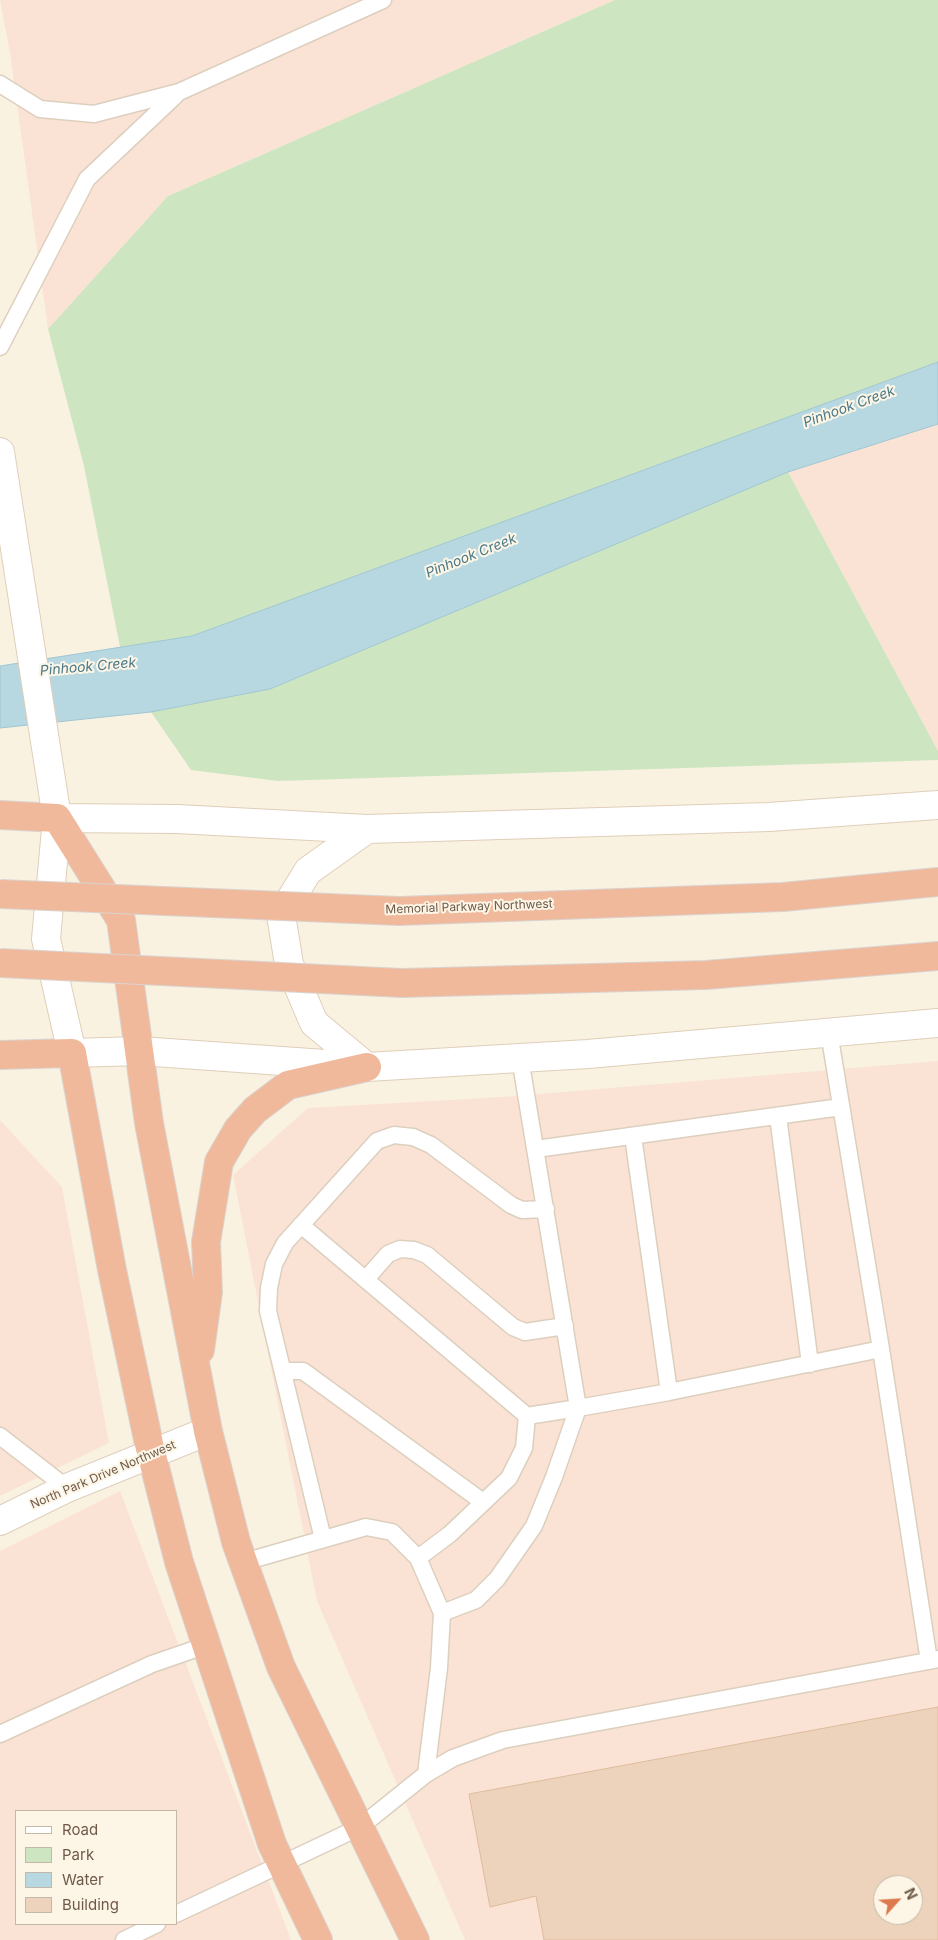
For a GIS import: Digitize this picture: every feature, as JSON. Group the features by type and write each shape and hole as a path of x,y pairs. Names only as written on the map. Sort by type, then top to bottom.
{"highway":[{"path":"0,816 57,818 121,920 149,1123 208,1431 223,1494 244,1562 281,1667 415,1940"},
{"name":"Memorial Parkway Northwest","path":"0,894 399,911 783,897 938,882"},
{"path":"0,963 402,983 706,975 938,956"},
{"path":"0,1055 72,1053 112,1270 152,1454 179,1562 272,1844 318,1940"},
{"path":"197,1373 208,1292 206,1242 220,1162 238,1129 255,1110 288,1085 367,1067"}],"main road":[{"path":"0,452 57,818 46,939 72,1053 140,1052 367,1067 520,1058 938,1023"},
{"path":"57,818 177,819 367,829 769,817 938,805"},
{"path":"367,829 308,871 282,915 289,964 314,1023 367,1067"},
{"name":"North Park Drive Northwest","path":"0,1521 66,1488 208,1431"}],"lane":[{"path":"0,84 40,109 94,114 179,92 383,0"},
{"path":"0,347 86,179 179,92"},
{"path":"178,1913 360,1827 426,1774 453,1758 503,1740 933,1660 829,1032"},
{"path":"442,1614 476,1600 497,1580 534,1526 554,1477 578,1408 520,1058"},
{"path":"536,1149 841,1108"},
{"path":"778,1116 810,1364"},
{"path":"324,1539 268,1311 269,1288 274,1264 285,1243 377,1141 394,1135 413,1137 431,1145 522,1210 546,1209"},
{"path":"633,1136 669,1392"},
{"path":"300,1225 527,1416 669,1392 881,1349"},
{"path":"366,1279 388,1254 400,1249 414,1250 427,1255 513,1327 525,1332 565,1326"},
{"path":"283,1371 304,1371 483,1502"},
{"path":"418,1558 450,1534 509,1478 524,1448 527,1416"},
{"path":"0,1436 66,1488"},
{"path":"244,1562 366,1527 392,1532 418,1558 442,1614 439,1668 426,1774"},
{"path":"0,1734 152,1664 207,1645"},
{"path":"124,1940 155,1925"}],"shaded area":[{"path":"0,0 615,0 168,196 48,329 10,53"},
{"path":"938,424 938,751 788,472"},
{"path":"938,1061 938,1940 465,1940 317,1601 233,1175 308,1108 502,1097"},
{"path":"0,1120 62,1187 109,1443 0,1496"},
{"path":"120,1491 291,1940 0,1940 0,1551"}],"green space":[{"path":"615,0 938,0 938,362 192,636 120,647 84,466 48,329 168,196"},
{"path":"788,472 938,751 938,760 278,781 191,770 151,712 270,689"}],"water":[{"name":"Pinhook Creek","path":"938,362 938,424 788,472 270,689 151,712 0,728 0,666 192,636"}],"building":[{"path":"938,1707 938,1940 544,1940 536,1896 490,1907 469,1794"}]}
